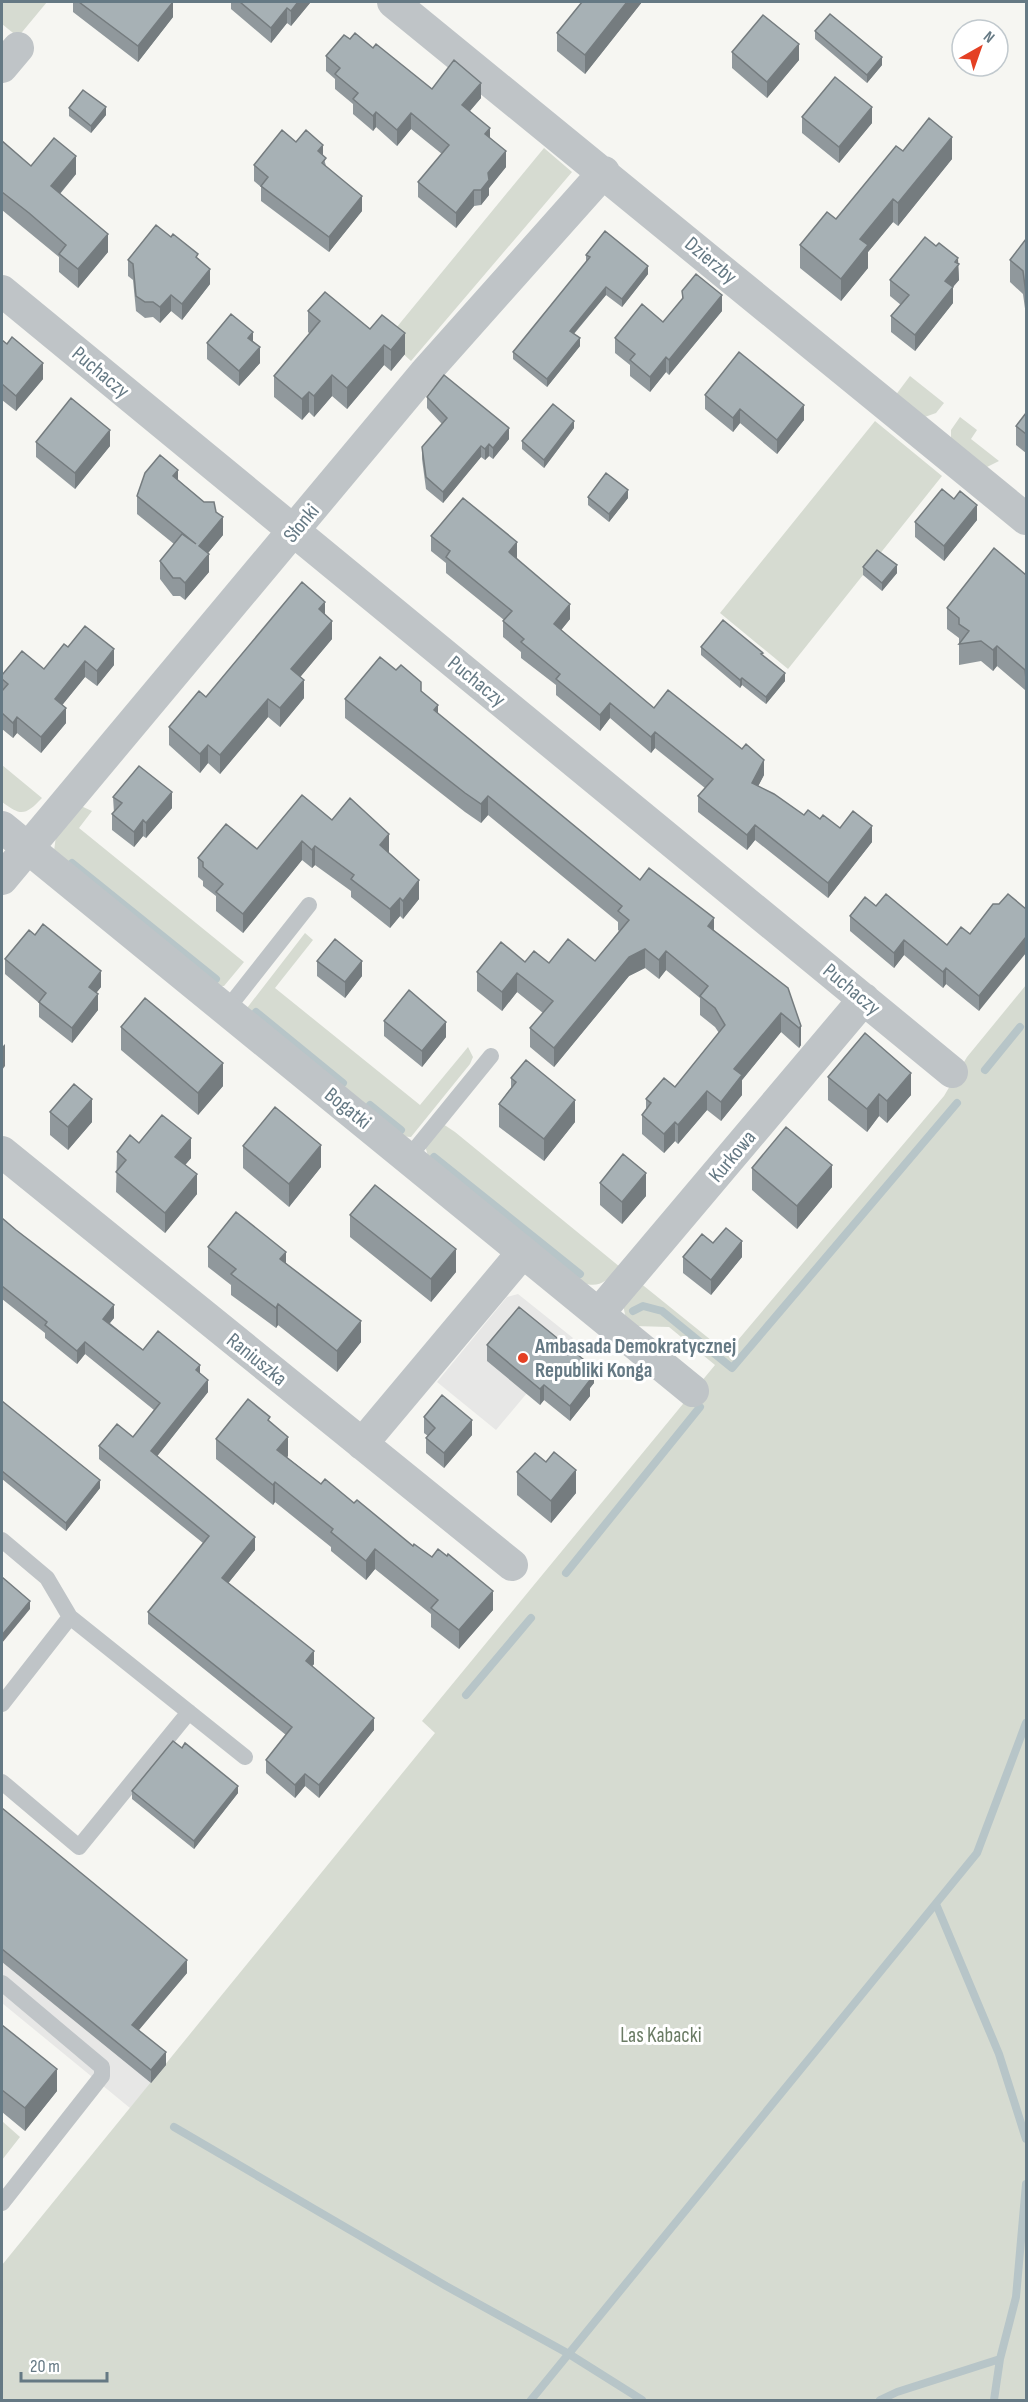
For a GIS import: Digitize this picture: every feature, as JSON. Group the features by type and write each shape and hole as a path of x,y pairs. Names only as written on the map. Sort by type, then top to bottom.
{"street":[{"name":"Dzierzby","path":"393,2 604,172 1026,519"},
{"name":"Słonki","path":"2,879 424,374 604,172"},
{"name":"Puchaczy","path":"2,291 952,1072"},
{"name":"Bogatki","path":"2,827 693,1391"},
{"name":"Kurkowa","path":"599,1313 864,999"},
{"name":"Raniuszka","path":"2,1152 512,1566"},
{"path":"362,1444 523,1252"}],"lane":[{"path":"226,1009 309,905"},
{"path":"408,1158 491,1056"},
{"path":"2,1540 47,1578 70,1617 244,1757"},
{"path":"2,1704 70,1617"},
{"path":"2,1782 79,1847 189,1712"},
{"path":"2,1983 102,2067 102,2076 2,2203"}],"shaded area":[{"path":"518,1294 573,1338 496,1430 437,1382 507,1297"},
{"path":"2,1933 166,2065 130,2108 2,2003"}],"green space":[{"path":"2,2 47,2 18,37 2,24"},
{"path":"544,148 572,172 411,361 387,339"},
{"path":"910,376 944,403 936,413 922,418 895,396"},
{"path":"960,417 977,430 971,439 999,461 985,468 951,440 951,430"},
{"path":"875,421 942,476 788,669 720,613"},
{"path":"2,765 42,798 27,811 19,812 2,802"},
{"path":"81,806 92,811 79,828 244,962 224,986 219,986 54,851 56,836"},
{"path":"305,933 313,940 275,988 420,1105 468,1047 473,1057 470,1064 411,1137 399,1136 247,1008"},
{"name":"Las Kabacki","path":"1026,985 1026,2400 2,2400 2,2265 435,1733 422,1721 715,1365 669,1327 634,1326 626,1320 623,1304 639,1282 727,1353 944,1096 967,1057"},
{"path":"443,1124 620,1267 599,1284 583,1283 429,1159 425,1146"},
{"path":"2,2121 20,2137 2,2160"}],"building":[{"path":"79,2 173,2 138,46"},
{"path":"240,2 298,2 291,11 287,8 271,28"},
{"path":"582,2 627,2 585,55 557,33"},
{"path":"830,14 882,57 867,75 815,31"},
{"path":"763,15 799,44 767,82 732,52"},
{"path":"355,33 373,48 376,44 432,89 454,60 481,83 462,105 490,128 485,134 506,151 488,173 489,180 481,190 474,190 456,213 418,182 449,145 411,113 397,130 376,112 373,116 353,99 358,93 335,74 340,68 326,56 344,35 350,39"},
{"path":"835,77 872,107 839,147 802,117"},
{"path":"83,90 106,107 91,126 69,108"},
{"path":"929,118 952,137 898,203 893,199 860,239 868,245 841,279 800,245 827,212 836,219 896,146 903,151"},
{"path":"282,130 296,142 306,130 323,145 318,151 326,158 322,163 362,196 329,237 261,186 268,177 254,165"},
{"path":"54,138 76,156 51,186 108,234 78,269 59,254 66,245 2,192 2,141 31,166"},
{"path":"156,225 171,237 173,234 198,254 196,257 210,269 182,304 171,295 160,307 136,296 133,264 128,260"},
{"path":"605,231 648,266 622,299 606,287 570,331 580,338 547,379 513,352 590,257 586,255"},
{"path":"925,237 936,246 939,243 958,258 955,262 959,264 945,281 953,287 915,335 891,316 909,295 890,280"},
{"path":"1026,239 1026,294 1023,271 1010,260"},
{"path":"696,274 722,295 669,360 666,357 650,377 630,360 635,354 615,338 642,304 663,322 683,298 682,291"},
{"path":"325,292 370,329 382,315 405,333 391,350 384,345 347,388 332,375 314,396 309,392 302,399 274,376 320,321 308,311"},
{"path":"231,314 253,332 248,338 260,347 239,371 207,343"},
{"path":"12,337 43,363 16,396 2,384 2,340 7,344"},
{"path":"739,352 804,405 777,440 740,409 733,418 705,395"},
{"path":"444,375 509,428 493,448 489,444 485,449 481,446 443,492 426,477 422,447 447,418 427,397"},
{"path":"71,398 110,430 75,473 36,442"},
{"path":"553,404 574,421 544,460 522,441"},
{"path":"1026,413 1026,434 1016,426"},
{"path":"160,455 178,470 173,476 204,502 214,502 216,512 223,517 199,546 209,554 185,583 180,578 173,578 160,561 182,534 196,544 137,496 145,473"},
{"path":"606,473 628,490 609,514 588,497"},
{"path":"942,489 954,499 960,491 977,505 944,546 915,522"},
{"path":"463,498 517,542 509,552 570,604 554,624 654,708 668,690 742,749 746,744 764,760 752,783 774,794 804,815 808,810 820,819 823,815 840,828 853,811 872,826 828,883 755,825 747,835 698,796 713,779 655,732 651,737 610,703 600,715 556,679 560,674 521,642 524,639 503,621 512,611 446,557 450,551 431,536"},
{"path":"994,548 1026,575 1026,679 1025,670 997,646 993,650 981,641 959,644 969,631 959,624 959,618 947,608"},
{"path":"877,550 897,565 882,583 863,567"},
{"path":"302,582 325,602 319,609 332,621 291,669 304,680 280,708 268,699 220,755 208,745 200,754 169,727 199,691 206,697"},
{"path":"723,620 785,673 766,697 742,678 740,680 701,647"},
{"path":"85,626 114,649 97,671 85,661 55,699 66,708 41,737 17,717 13,723 2,713 2,691 8,684 2,679 2,675 22,651 44,669 64,644 68,647"},
{"path":"380,657 396,670 401,665 421,682 421,691 438,705 434,710 640,880 649,868 714,918 708,926 788,988 801,1026 799,1028 781,1013 734,1069 742,1075 721,1102 707,1091 678,1125 675,1122 664,1134 642,1115 651,1103 646,1099 664,1078 675,1087 725,1025 715,1008 700,996 708,986 666,951 659,960 645,949 629,957 554,1048 530,1028 553,1001 517,973 502,992 477,972 501,942 525,962 534,951 549,963 568,939 595,961 629,920 618,911 622,906 488,796 481,804 345,699"},
{"path":"139,766 172,792 146,823 143,820 134,832 112,814 122,803 113,797"},
{"path":"302,795 332,820 350,798 389,834 380,845 419,880 403,901 400,898 390,909 351,879 354,875 315,846 312,850 302,841 243,914 216,892 223,884 203,867 203,862 198,858 226,824 257,849"},
{"path":"886,894 947,945 961,927 970,934 993,904 999,904 1008,894 1026,909 1026,937 979,996 946,968 943,972 904,940 894,953 850,916 865,897 876,906"},
{"path":"43,924 101,971 89,987 98,994 72,1028 39,1002 46,993 5,959 29,930 35,935"},
{"path":"335,939 362,961 345,982 317,961"},
{"path":"409,990 446,1022 422,1051 384,1021"},
{"path":"145,998 223,1063 198,1093 121,1027"},
{"path":"865,1033 911,1073 887,1101 879,1094 867,1109 828,1077"},
{"path":"526,1060 575,1100 544,1139 499,1104 516,1082 511,1078"},
{"path":"74,1084 92,1099 68,1127 50,1112"},
{"path":"275,1107 321,1145 289,1184 243,1146"},
{"path":"162,1115 191,1138 175,1157 197,1174 165,1213 116,1172 126,1160 117,1152 130,1135 139,1143"},
{"path":"786,1127 832,1165 797,1206 752,1168"},
{"path":"623,1154 646,1173 622,1202 600,1183"},
{"path":"375,1185 456,1249 431,1279 350,1215"},
{"path":"236,1212 286,1252 280,1259 361,1321 337,1351 278,1304 276,1308 231,1274 236,1269 208,1247"},
{"path":"2,1218 114,1305 103,1319 143,1350 158,1331 200,1365 196,1370 208,1380 151,1451 255,1537 222,1578 314,1651 306,1661 374,1718 319,1785 305,1774 295,1785 266,1760 292,1727 148,1612 209,1536 99,1446 117,1424 133,1437 160,1403 85,1342 77,1351 45,1325 47,1322 2,1286"},
{"path":"726,1228 742,1241 711,1280 683,1257 702,1234 713,1243"},
{"path":"519,1307 594,1368 587,1377 590,1380 570,1406 544,1385 540,1389 487,1345"},
{"path":"442,1395 472,1420 444,1453 426,1438 435,1428 424,1417"},
{"path":"248,1399 270,1417 268,1420 288,1437 277,1450 321,1484 325,1479 354,1503 357,1500 413,1546 414,1544 432,1557 438,1549 447,1556 448,1554 493,1591 459,1630 431,1608 438,1600 375,1549 366,1561 331,1532 333,1529 275,1482 273,1485 216,1439"},
{"path":"2,1401 100,1480 66,1523 2,1471"},
{"path":"554,1452 576,1470 551,1501 517,1472 535,1453 546,1462"},
{"path":"2,1577 30,1601 2,1635"},
{"path":"173,1741 182,1748 185,1743 238,1786 194,1841 132,1791"},
{"path":"2,1808 187,1960 132,2025 166,2052 151,2070 2,1949"},
{"path":"2,2025 57,2069 25,2108 2,2090"}],"waterway":[{"path":"72,863 216,979"},
{"path":"256,1012 343,1083"},
{"path":"985,1070 1020,1027"},
{"path":"633,1311 643,1306 662,1311 732,1368 957,1103"},
{"path":"370,1105 401,1130"},
{"path":"434,1157 580,1274"},
{"path":"566,1573 700,1407"},
{"path":"466,1695 531,1618"},
{"path":"531,2400 977,1853 1026,1723"},
{"path":"936,1904 999,2054 1026,2139"},
{"path":"174,2127 446,2286 569,2354 642,2400"},
{"path":"880,2400 897,2392 1000,2359 1016,2297 1026,2184"},
{"path":"994,2400 1000,2359"}],"place":[{"name":"Ambasada Demokratycznej Republiki Konga","path":"523,1358"}]}
